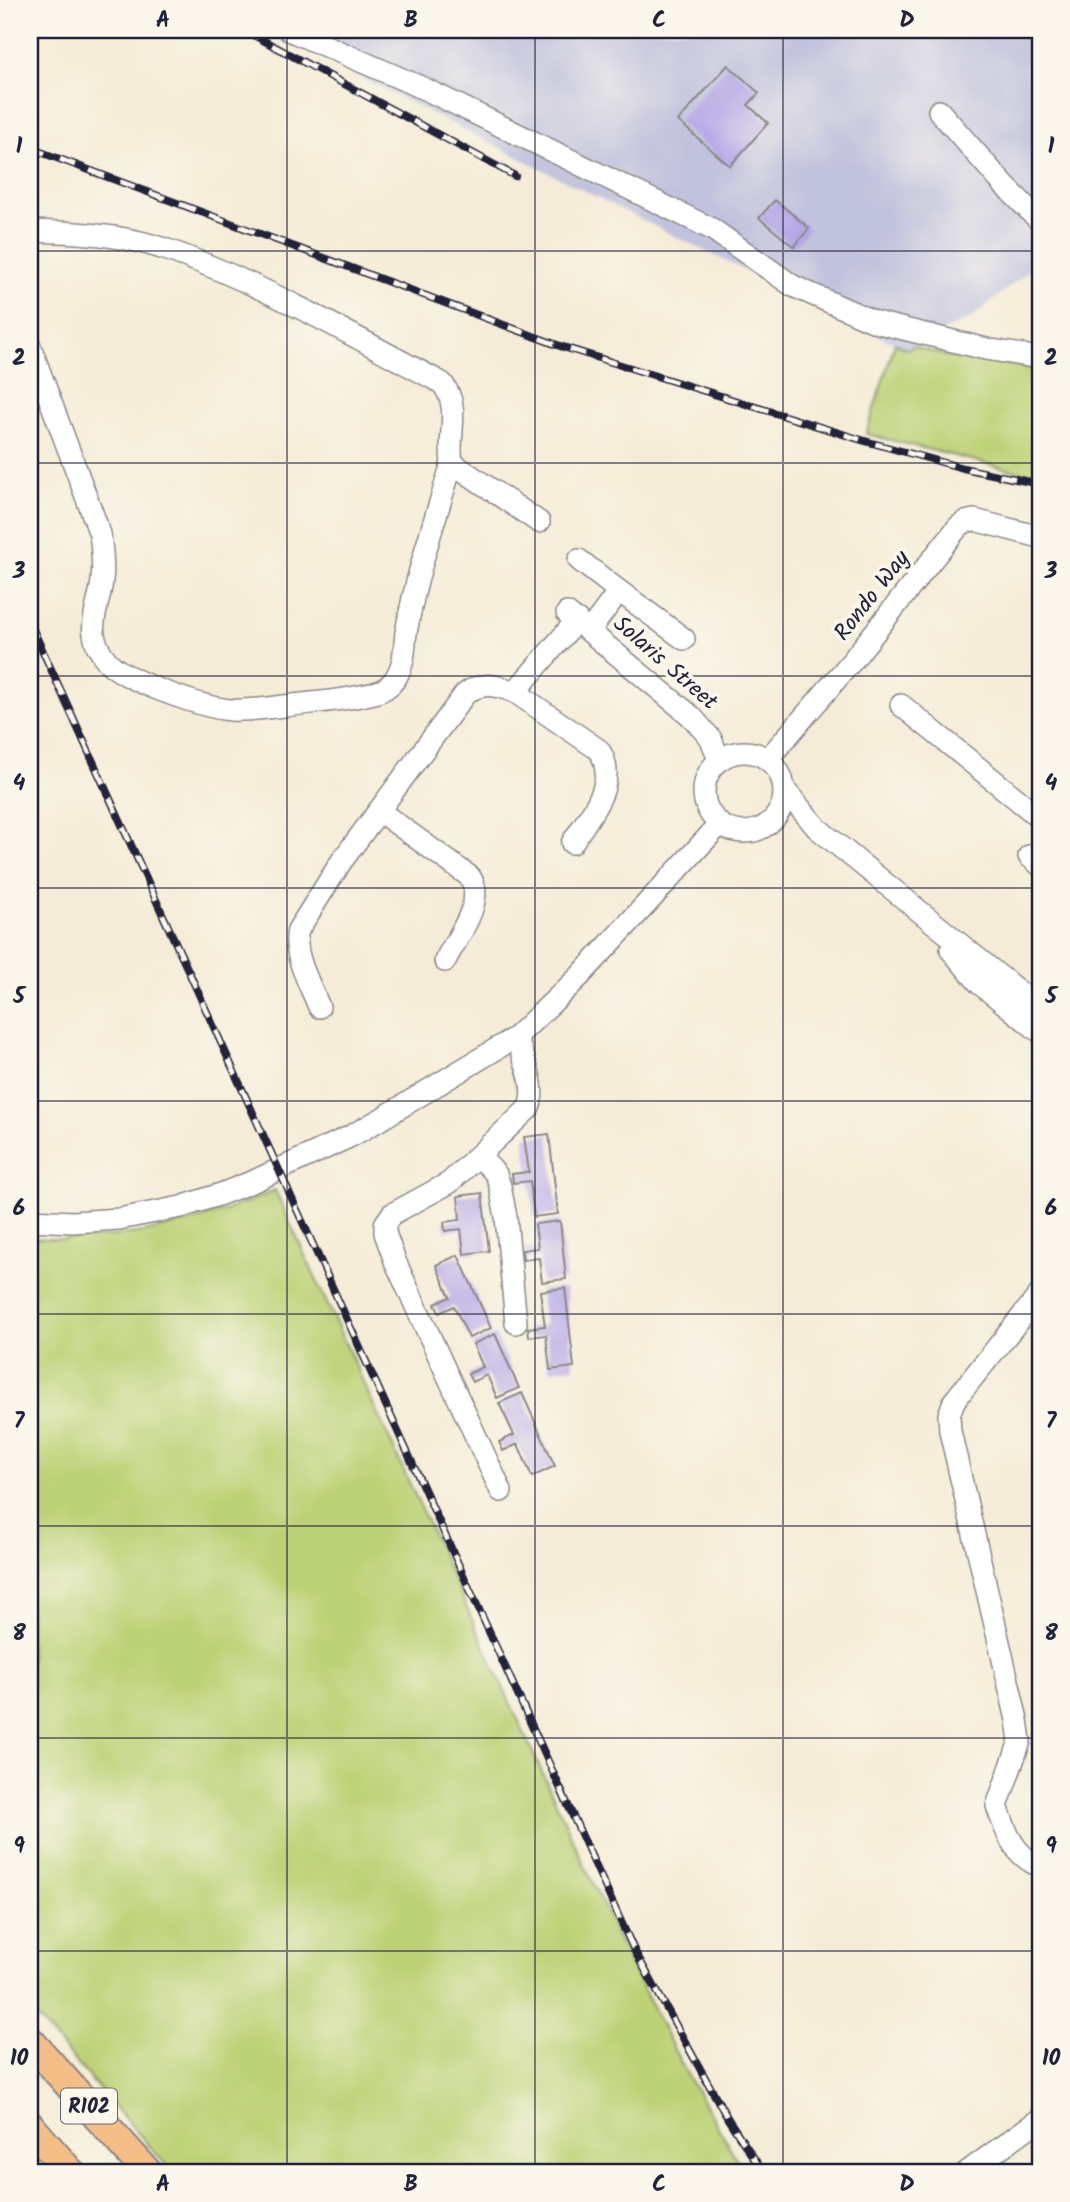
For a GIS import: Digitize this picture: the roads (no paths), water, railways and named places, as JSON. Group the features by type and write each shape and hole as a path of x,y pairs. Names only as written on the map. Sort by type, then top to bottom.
{"main road":[{"name":"R102","path":"30,2041 148,2172"},
{"name":"R102","path":"30,2126 70,2172"}],"street":[{"path":"289,30 425,89 712,229 793,286 874,322 986,349 1040,358"},
{"path":"939,111 1004,185 1040,221"},
{"path":"30,231 128,239 185,256 242,279 292,304 442,383 451,394 454,408 452,463 416,585 405,653 395,678 386,689 318,702 228,710 124,675 108,662 94,632 93,617 102,584 100,534 30,346"},
{"path":"452,463 539,522"},
{"name":"Rondo Way","path":"768,759 852,661 958,527 974,520 1040,537"},
{"path":"579,560 684,639"},
{"path":"514,692 578,621 619,591"},
{"name":"Solaris Street","path":"578,621 691,716 710,739 719,760"},
{"path":"319,1007 297,947 298,930 341,862 465,694 475,686 499,687 514,692 599,750 605,759 607,774 601,797 572,843"},
{"path":"901,705 1040,818"},
{"path":"748,751 768,759 781,775 784,789 782,806 761,829 740,832 720,824 707,808 704,787 706,777 719,760 728,755 748,751"},
{"path":"784,789 817,828 1040,1009"},
{"path":"379,811 473,881 476,887 475,902 444,961"},
{"path":"772,819 817,828"},
{"path":"30,1220 74,1222 119,1219 181,1207 222,1194 351,1136 516,1037 579,976 720,824"},
{"path":"930,920 968,940 1006,965 1040,993"},
{"path":"930,920 949,948 979,983 1040,1032"},
{"path":"500,1491 395,1261 385,1233 385,1224 392,1214 449,1183 528,1109 533,1100 531,1088 516,1037"},
{"path":"479,1156 496,1174 500,1186 506,1217 516,1323"},
{"path":"1040,1294 954,1401 949,1415 950,1431 1020,1741 996,1806 1015,1849 1033,1864 1040,1866"},
{"path":"967,2172 1040,2119"}],"railway":[{"path":"244,30 515,176"},
{"path":"30,148 560,346 865,441 963,468 1040,484"},
{"path":"30,623 633,1948 728,2119 763,2172"}]}
